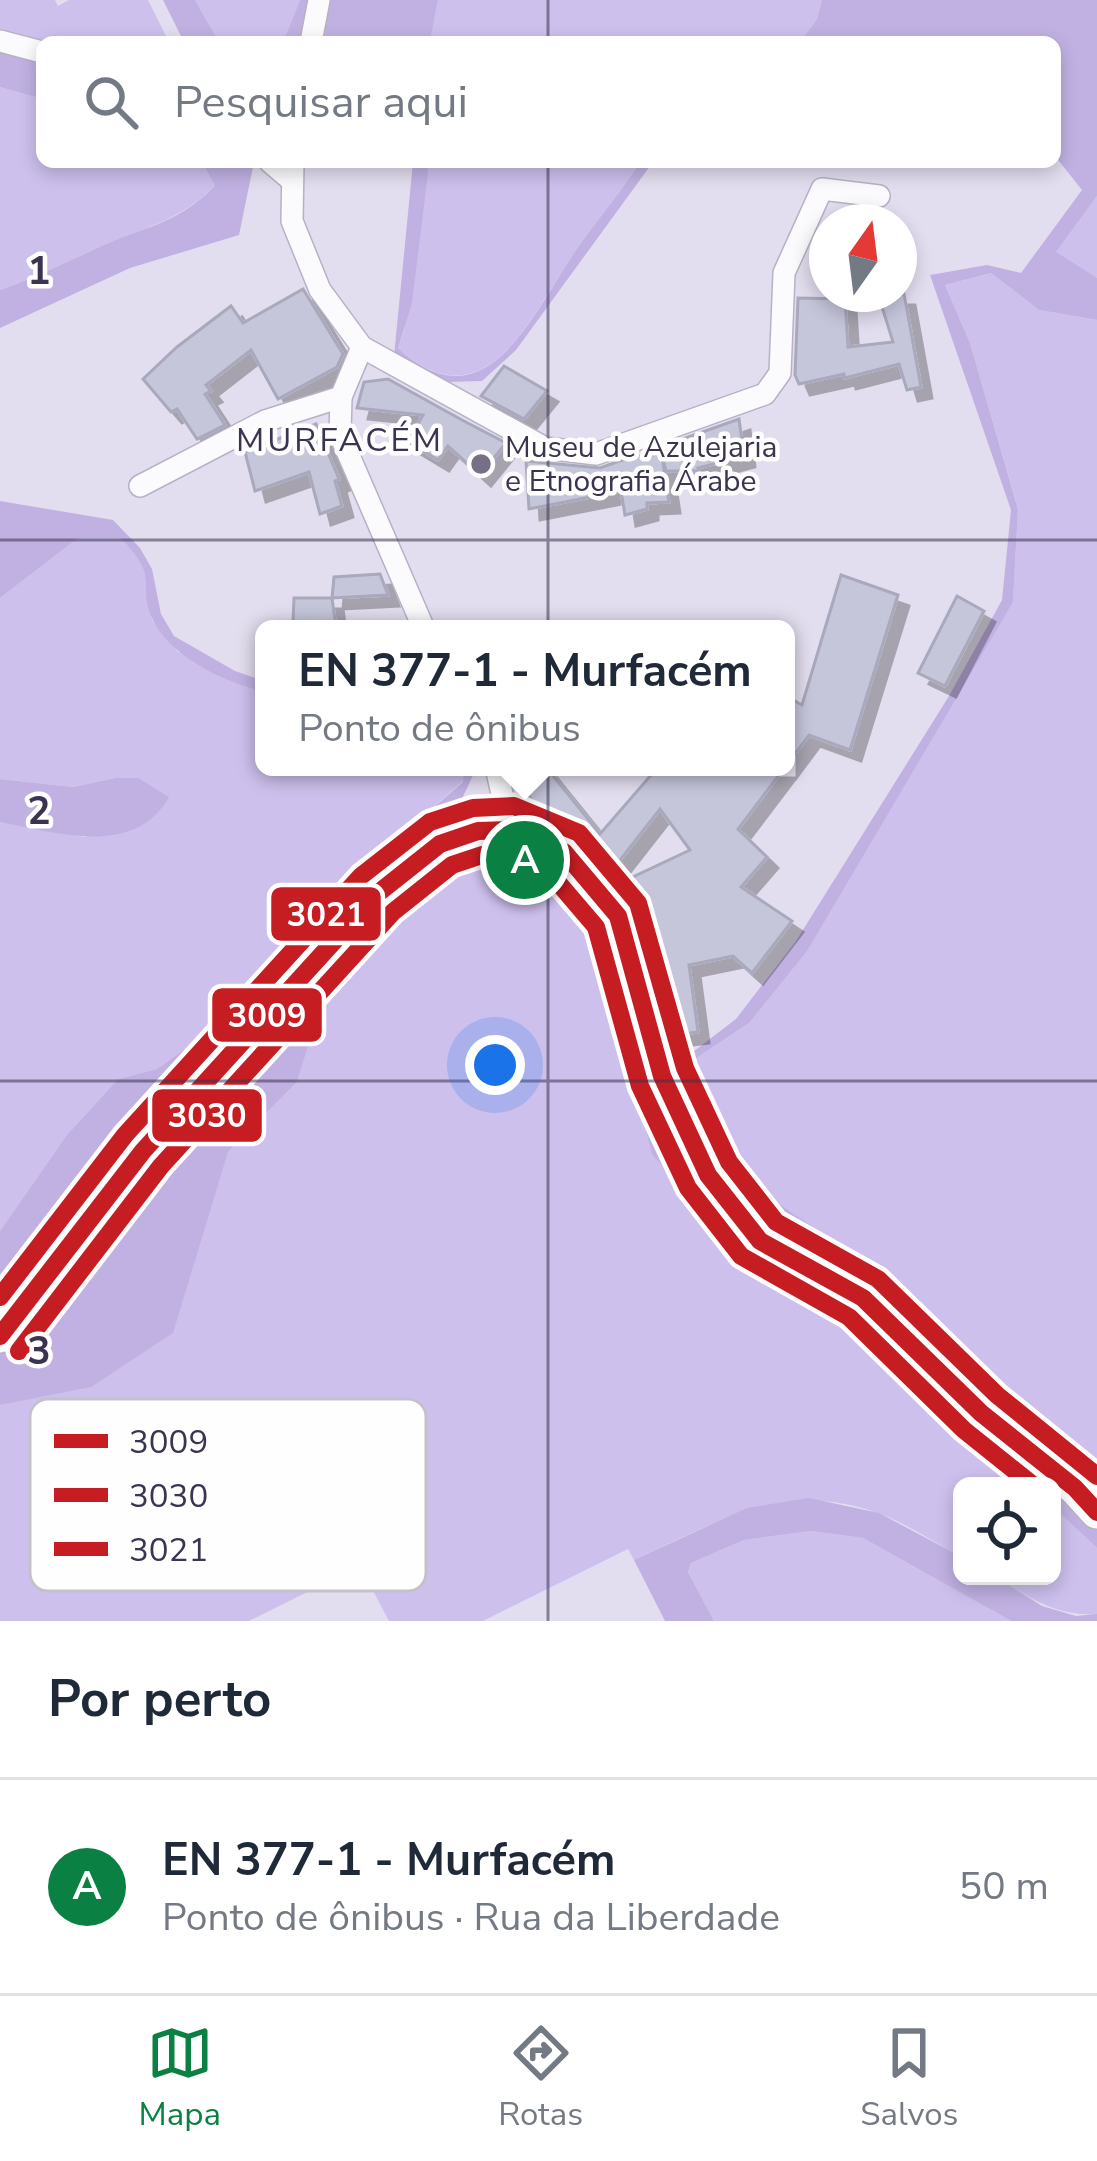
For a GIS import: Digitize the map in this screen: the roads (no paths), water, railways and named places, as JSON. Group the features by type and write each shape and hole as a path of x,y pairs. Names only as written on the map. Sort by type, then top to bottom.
{"main road":[{"path":"0,1336 143,1151 377,894 440,844 478,831 510,830 563,852 618,916 662,1076 708,1175 760,1241 863,1298 981,1413 1097,1511"}],"street":[{"path":"312,36 319,0"},
{"path":"0,41 36,50"},
{"path":"292,171 292,221 320,290 362,347 545,448 596,454 765,394 780,374 784,273 822,189 879,196"},
{"path":"362,347 341,397 340,435 420,620"},
{"path":"140,487 265,421 341,397"},
{"path":"498,776 510,830"}],"place":[{"name":"Museu de Azulejaria e Etnografia Árabe","path":"481,464"},
{"name":"EN 377-1 - Murfacém","path":"525,860"}],"district":[{"name":"MURFACÉM","path":"340,439"}]}
